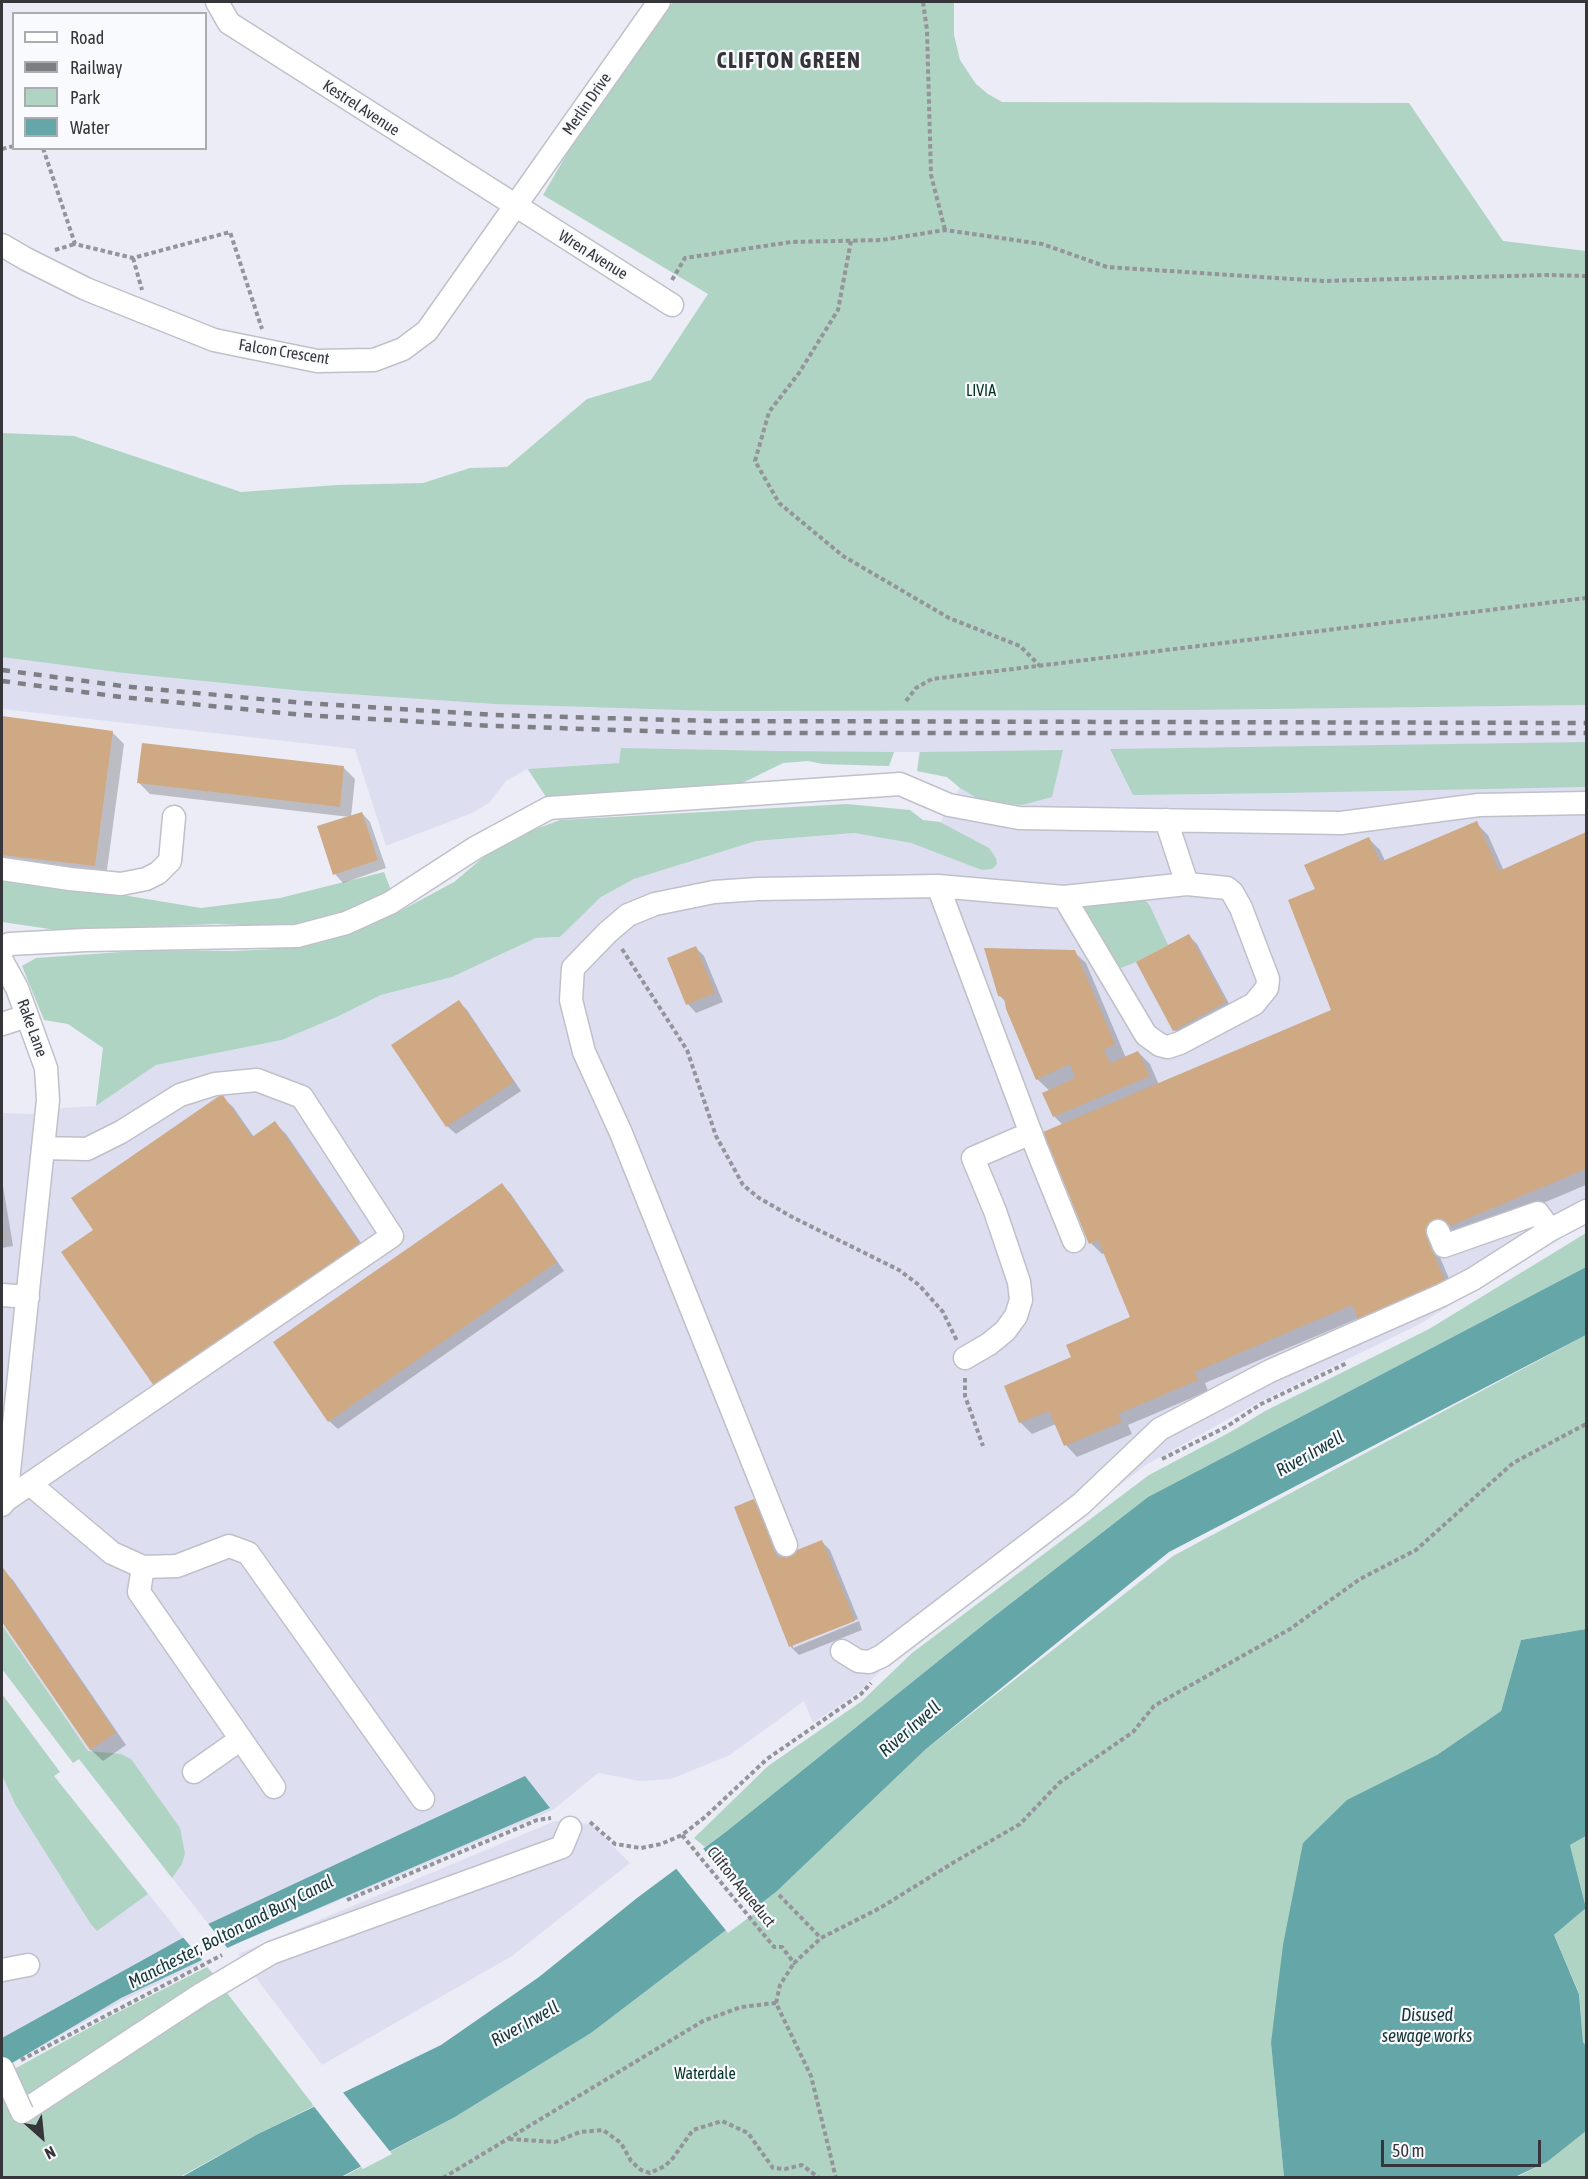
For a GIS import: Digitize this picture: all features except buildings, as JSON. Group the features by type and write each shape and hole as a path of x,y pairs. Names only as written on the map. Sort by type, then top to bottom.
{"street":[{"name":"Kestrel Avenue","path":"217,2 229,23 515,206"},
{"name":"Merlin Drive","path":"515,206 659,2"},
{"name":"Wren Avenue","path":"515,206 667,302"},
{"name":"Falcon Crescent","path":"2,245 86,289 214,339 317,361 375,360 403,348 427,331 515,206"},
{"path":"2,950 9,944 86,940 297,936 346,923 390,903 475,848 549,808 900,784 949,805 1019,818 1341,823 1479,805 1587,803"},
{"path":"2,869 121,884 146,879 158,873 170,861 174,817"},
{"path":"1166,820 1187,884"},
{"path":"786,1545 621,1133 584,1052 571,1000 573,968 628,915 655,904 714,892 758,889 938,886 1064,897 1187,884 1227,888 1232,892 1268,978 1267,988 1254,1004 1180,1044 1168,1047 1160,1045 1146,1035 1064,897"},
{"path":"938,886 1074,1241"},
{"name":"Rake Lane","path":"2,961 17,988 46,1068 48,1100 27,1297 6,1455 4,1503"},
{"path":"2,1024 27,1016"},
{"path":"4,1503 392,1236 302,1097 257,1080 215,1084 180,1095 121,1132 87,1149 43,1148"},
{"path":"965,1358 989,1344 1005,1331 1016,1316 1021,1300 1019,1282 995,1211 973,1158 1031,1133"},
{"path":"842,1651 858,1661 869,1662 882,1656 1081,1504 1160,1429 1270,1371 1442,1295 1473,1279 1550,1230 1587,1211"},
{"path":"1438,1231 1444,1246 1538,1213 1550,1230"},
{"path":"2,1295 27,1297"},
{"path":"30,1484 112,1553 143,1567 177,1566 229,1546 248,1553 423,1799"},
{"path":"143,1567 139,1592 274,1787"},
{"path":"194,1772 241,1739"},
{"path":"2,2068 22,2112 200,1995 271,1953 562,1847 570,1828"},
{"path":"2,1970 28,1965"}],"path":[{"path":"923,2 927,30 931,176 945,230"},
{"path":"44,150 75,244 133,258 230,232 270,352"},
{"path":"667,302 686,258 791,242 882,240 945,230 1042,244 1107,267 1323,281 1587,276"},
{"path":"851,241 838,310 799,373 769,412 755,461 779,503 843,556 949,618 1020,646 1041,667"},
{"path":"906,701 916,688 932,679 1587,598"},
{"path":"608,932 629,957 687,1050 716,1136 743,1185 759,1198 794,1218 899,1270 919,1285 943,1312 968,1364 964,1383 965,1396 983,1446"},
{"path":"1156,1462 1226,1427 1261,1404 1352,1360"},
{"path":"836,2178 811,2076 776,2003 780,1985 794,1963 821,1938 880,1908 1020,1824 1059,1783 1133,1732 1155,1706 1290,1629 1360,1579 1416,1550 1513,1462 1587,1424"},
{"name":"Clifton Aqueduct","path":"794,1963 782,1947 774,1947 682,1835 705,1817 767,1759 861,1694 876,1679"},
{"path":"779,1895 821,1938"},
{"path":"444,2178 703,2020 741,2007 776,2003"},
{"path":"509,2139 555,2142 580,2132 603,2130 621,2143 630,2161 641,2170 650,2173 665,2166 674,2158 693,2130 722,2121 748,2133 773,2168 785,2169 802,2165 819,2178"}],"shaded area":[{"path":"2,639 1586,670 1586,1223 1418,1325 1259,1402 1146,1465 904,1648 859,1692 813,1723 804,1701 730,1755 671,1779 640,1781 598,1773 553,1810 227,1948 2,1663 2,1110 3,1113 30,1114 63,1108 96,1106 156,1065 282,1040 381,995 452,977 536,938 560,937 601,897 634,879 756,841 854,833 911,843 928,849 949,805 960,788 947,777 917,771 919,752 894,752 889,766 823,764 808,761 783,763 732,788 546,797 527,769 506,781 489,803 472,813 386,846 355,749 2,709"},
{"path":"2,1700 54,1776 203,1962 122,2001 12,2063 2,2071"},
{"path":"555,1821 591,1824 630,1863 512,1956 322,2065 238,1954"}],"green space":[{"name":"LIVIA","path":"673,2 954,2 954,35 960,60 976,84 1002,102 1409,103 1503,241 1586,251 1586,705 1190,710 713,711 495,704 304,691 124,673 2,657 2,433 74,436 241,492 337,485 423,483 470,468 507,467 587,399 651,380 708,294 543,195 590,114"},
{"path":"1586,742 1586,787 1284,793 1133,795 1110,749"},
{"path":"621,748 894,752 889,766 823,764 808,761 783,763 732,788 546,797 528,769 619,763"},
{"path":"1063,750 1052,797 1022,805 992,803 975,797 947,777 917,771 920,752"},
{"path":"847,804 910,810 923,820 940,822 989,848 997,864 992,869 982,870 911,843 854,833 756,841 634,879 601,897 560,937 536,938 452,977 381,995 282,1040 156,1065 96,1106 103,1048 68,1024 44,1020 22,966 36,958 150,950 273,949 319,943 358,931 391,916 454,882 486,855 525,833 560,820"},
{"path":"384,872 392,893 377,903 294,927 216,924 63,931 2,922 2,875 201,908 280,898"},
{"path":"1144,899 1150,906 1168,945 1121,968 1117,966 1083,905"},
{"path":"1586,1233 1586,1267 1148,1497 988,1621 727,1831 705,1847 694,1838 768,1766 862,1701 912,1653 1149,1475 1265,1411 1429,1329"},
{"name":"Waterdale","path":"1586,1335 1586,1629 1521,1640 1501,1711 1437,1755 1271,2043 1284,2177 341,2178 455,2117 591,2033 776,1892 926,1749 1173,1556"},
{"path":"2,1625 88,1751 121,1754 131,1759 180,1828 185,1853 182,1864 172,1878 79,1759 73,1763 2,1669"},
{"path":"2,1694 60,1772 54,1776 148,1894 97,1931 15,1804 2,1775"},
{"path":"1586,1836 1586,1908 1570,1845"},
{"path":"1586,1908 1586,2046 1583,2042 1579,1993 1554,1935"},
{"path":"207,1967 216,1977 23,2107 7,2073"},
{"path":"224,1989 314,2106 180,2177 2,2178 2,2094 17,2122"},
{"path":"1586,2131 1586,2177 1515,2178 1547,2162"}],"water":[{"name":"River Irwell","path":"1586,1267 1586,1335 1169,1552 926,1749 776,1892 591,2033 455,2117 341,2177 180,2178 258,2134 441,2045 539,1977 1148,1497"},
{"name":"Disused sewage works","path":"1586,1629 1586,1836 1570,1845 1586,1908 1554,1935 1579,1994 1583,2042 1586,2046 1586,2131 1547,2162 1515,2177 1284,2177 1271,2043 1283,1945 1303,1843 1347,1800 1437,1755 1501,1711 1521,1640"},
{"name":"Manchester, Bolton and Bury Canal","path":"525,1776 550,1808 238,1943 121,1998 2,2069 2,2038 206,1925"}],"pier":[{"path":"701,1846 755,1913 728,1933 674,1866"},
{"path":"206,1921 229,1950 204,1962 181,1935"},
{"path":"341,2090 392,2154 363,2169 312,2104"}],"railway":[{"path":"2,670 122,686 303,703 494,715 711,721 1586,723"},
{"path":"2,681 121,697 303,715 494,726 711,733 1586,733"}],"district":[{"name":"CLIFTON GREEN","path":"789,61"}]}
